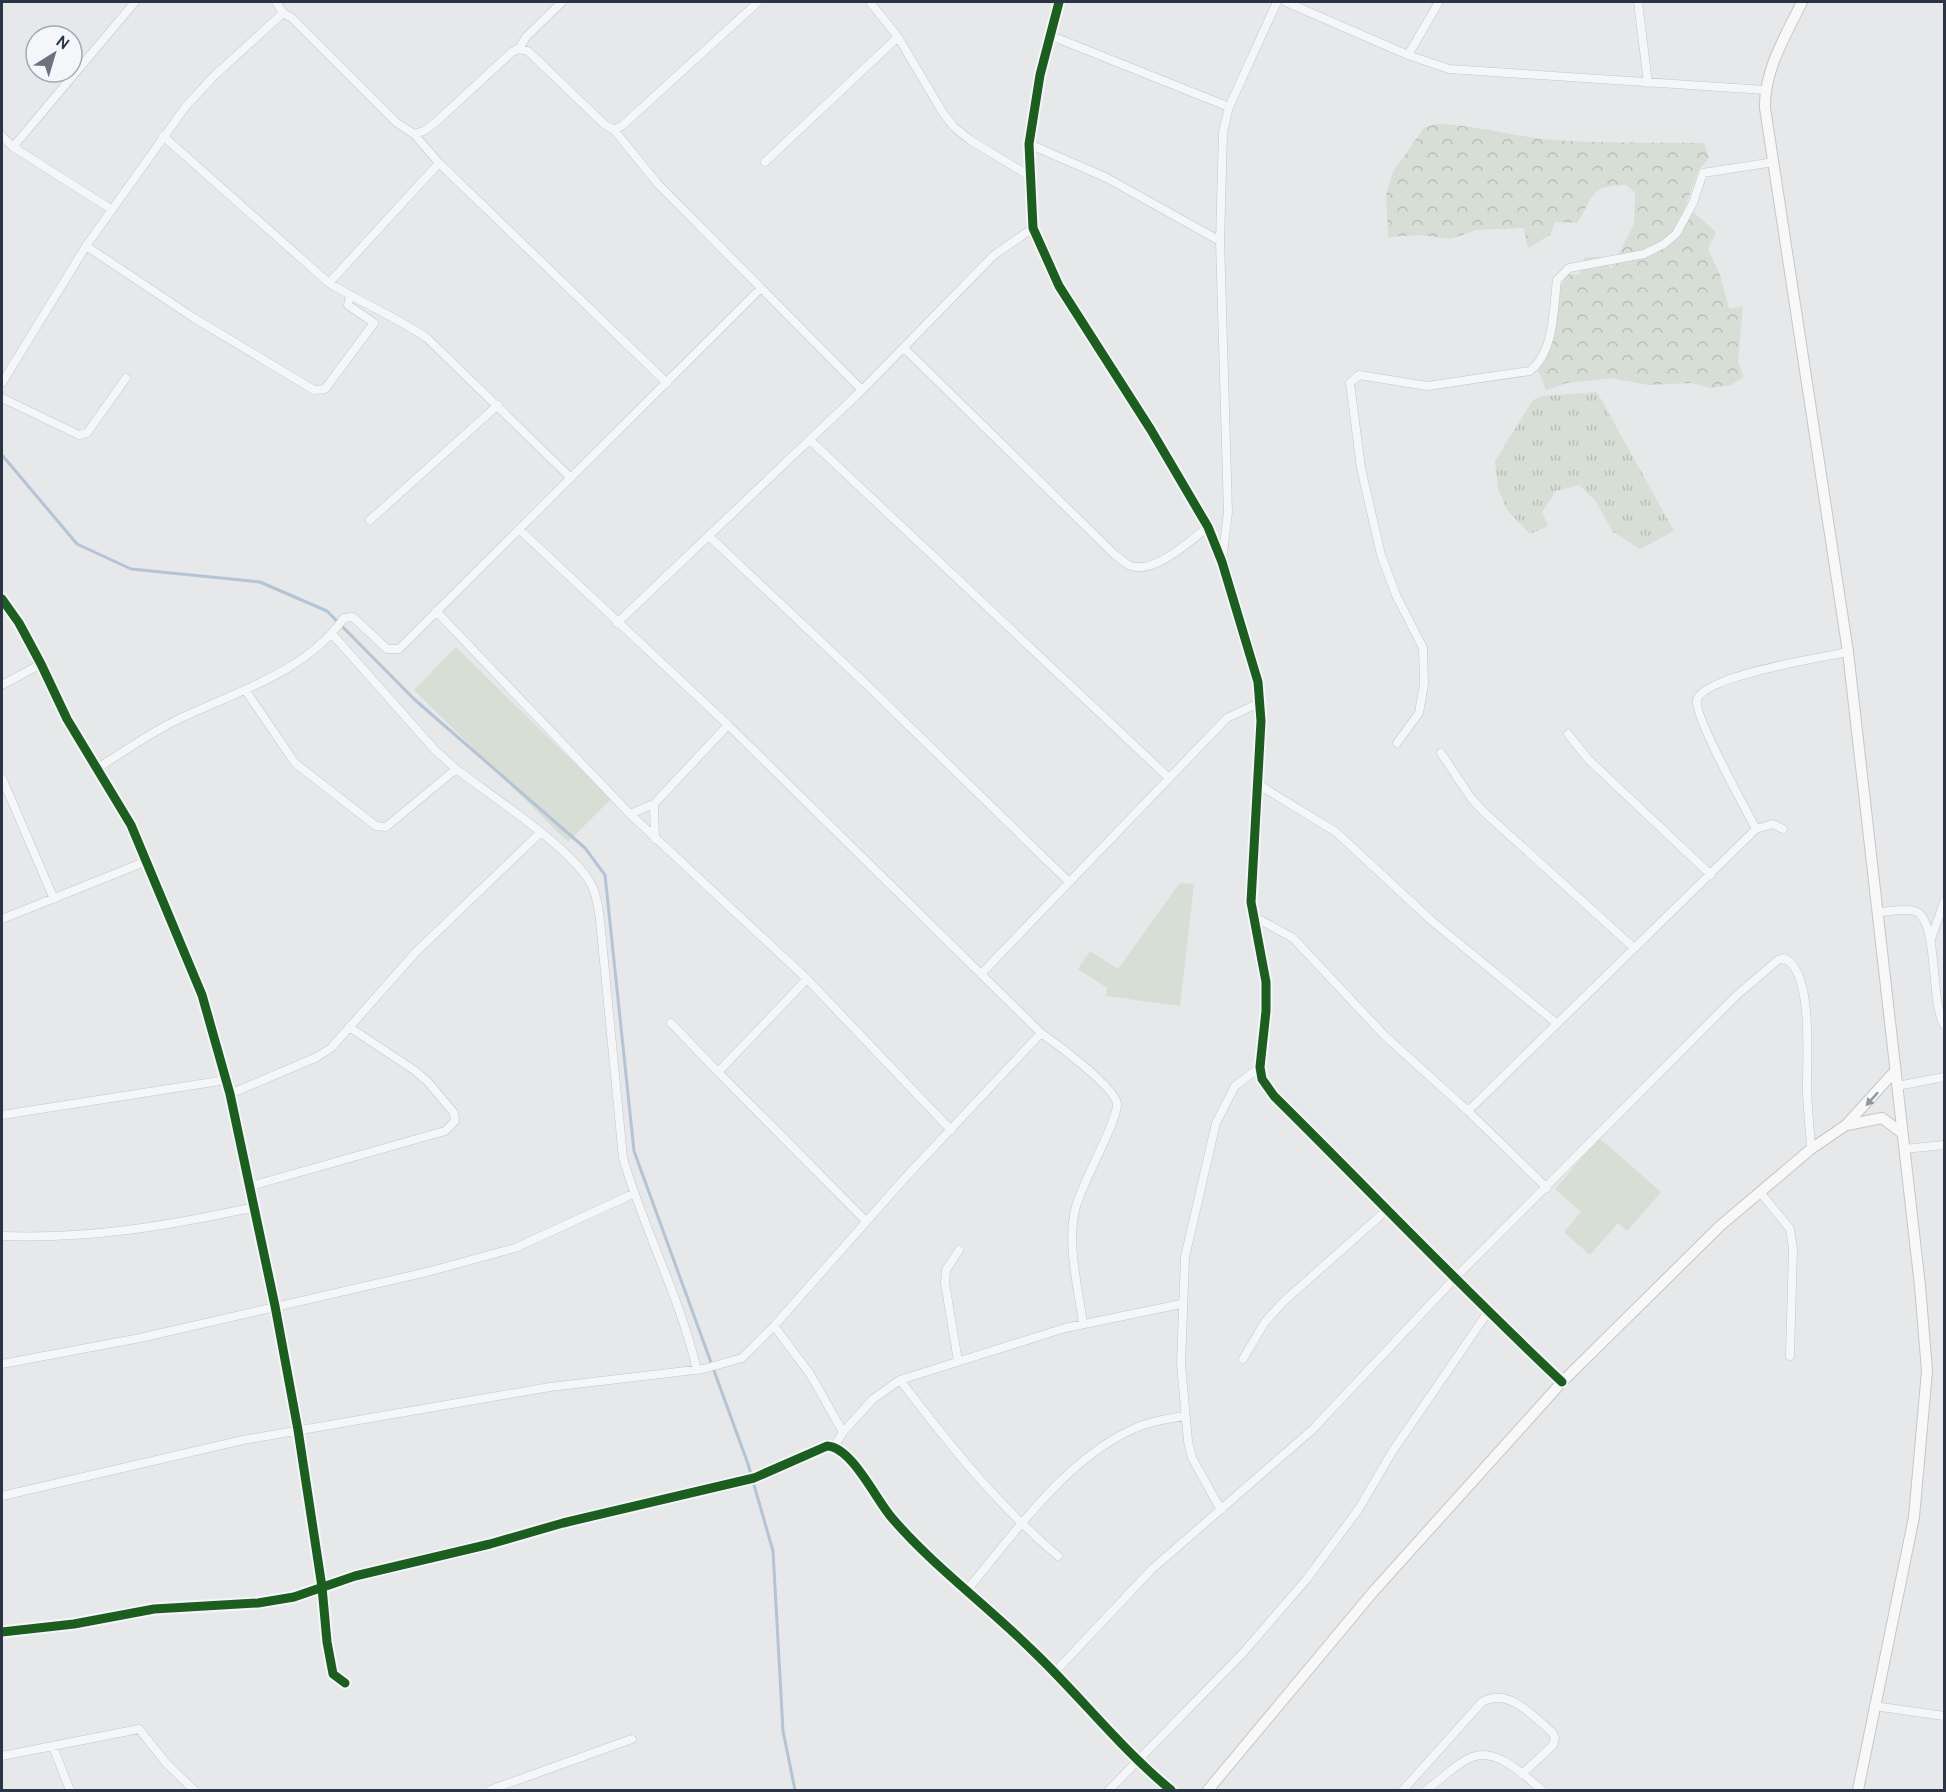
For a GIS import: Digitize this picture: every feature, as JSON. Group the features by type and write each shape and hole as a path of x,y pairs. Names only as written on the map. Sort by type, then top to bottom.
{"street":[{"path":"13,147 135,2"},
{"path":"276,2 283,13 292,18 397,123 414,134 439,163 667,383"},
{"path":"519,49 526,37 562,2"},
{"path":"614,130 623,125 758,2"},
{"path":"870,2 898,37 943,113 954,127 970,140 1029,176"},
{"path":"1059,2 1049,36 1029,144 1033,228 1065,296 1151,430 1208,527 1222,562 1258,682 1260,702 1251,902 1266,982 1266,1011 1260,1067 1262,1078 1274,1096 1488,1312 1562,1382"},
{"path":"1222,562 1228,512 1220,241 1223,132 1229,107 1277,2"},
{"path":"1286,2 1408,55 1457,70 1765,90"},
{"path":"1408,55 1439,2"},
{"path":"1638,2 1648,83"},
{"path":"1802,2 1772,67 1765,90 1848,652 1924,1330 1926,1400 1914,1516 1858,1791"},
{"path":"2,383 86,246 163,136 214,76 283,13"},
{"path":"1049,36 1229,107"},
{"path":"765,162 898,37"},
{"path":"414,134 424,131 436,122 512,51 519,49 528,51 604,124 614,130 658,183 862,390"},
{"path":"2,136 13,147 111,209"},
{"path":"163,136 329,283 350,296 393,316 427,338 571,478"},
{"path":"1029,144 1107,178 1220,241"},
{"path":"1397,743 1419,713 1424,684 1423,648 1396,595 1381,555 1361,468 1350,383 1359,375 1427,386 1530,371 1540,363 1548,348 1557,280 1562,273 1569,268 1644,254 1664,244 1676,234 1693,203 1700,178 1708,171 1774,162"},
{"path":"329,283 439,163"},
{"path":"617,623 811,441 994,255 1033,228"},
{"path":"86,246 194,318 314,390 325,389 374,323 348,305 350,296"},
{"path":"96,769 172,722 246,691 309,654 333,635 342,622 353,616 372,636 393,651 399,649 760,289"},
{"path":"904,348 1115,555 1130,566 1144,568 1172,555 1208,527"},
{"path":"2,398 79,435 87,433 126,378"},
{"path":"370,520 498,405"},
{"path":"811,441 1169,778"},
{"path":"519,529 728,725 1041,1033 1084,1067 1115,1098 1118,1106 1104,1142 1085,1179 1072,1222 1072,1240 1083,1323"},
{"path":"710,537 867,685 1069,882"},
{"path":"2,599 19,623 67,719 121,808 147,861 202,995 230,1094 275,1306 298,1430 333,1674 345,1683"},
{"path":"436,611 630,814 807,979 951,1130"},
{"path":"333,635 435,750 456,769 540,833 585,874 597,898 622,1158 633,1194 688,1333 700,1370"},
{"path":"1756,829 1696,707 1697,699 1703,691 1737,676 1848,652"},
{"path":"2,685 41,664"},
{"path":"246,691 295,763 380,828 387,827 456,769"},
{"path":"981,974 1227,718 1260,702"},
{"path":"630,814 654,804 728,725"},
{"path":"1568,734 1588,759 1711,875"},
{"path":"1441,753 1471,798 1484,812 1632,947"},
{"path":"2,778 54,899"},
{"path":"1256,783 1336,832 1433,922 1556,1022"},
{"path":"654,804 656,839"},
{"path":"1468,1111 1632,947 1711,875 1756,829 1773,824 1783,829"},
{"path":"230,1094 317,1058 350,1027 417,952 540,833"},
{"path":"2,919 147,861"},
{"path":"1931,939 1944,902"},
{"path":"1878,912 1915,911 1920,915 1931,939 1937,1006 1944,1024"},
{"path":"1252,916 1293,938 1384,1035 1468,1111 1546,1188"},
{"path":"1054,1672 1152,1569 1312,1430 1455,1278 1737,994 1778,960 1784,958 1795,967 1802,987 1806,1024 1811,1149"},
{"path":"718,1072 807,979"},
{"path":"671,1023 866,1221"},
{"path":"251,1186 452,1126 455,1121 454,1113 428,1082 350,1027"},
{"path":"2,1496 198,1449 298,1430 550,1387 700,1370 742,1358 774,1326 866,1221 1041,1033"},
{"path":"1221,1510 1192,1458 1184,1416 1181,1304 1185,1257 1216,1124 1235,1086 1260,1067"},
{"path":"1208,1791 1373,1592 1562,1382 1720,1226 1811,1149 1846,1125 1895,1071"},
{"path":"1898,1086 1944,1077"},
{"path":"2,1115 226,1080"},
{"path":"1846,1125 1882,1118 1902,1133"},
{"path":"1904,1149 1944,1145"},
{"path":"1760,1192 1790,1229 1793,1249 1790,1356"},
{"path":"2,1364 140,1338 404,1278 515,1248 633,1194"},
{"path":"2,1236 99,1235 171,1226 255,1207"},
{"path":"1244,1359 1265,1322 1284,1301 1325,1268 1388,1209"},
{"path":"958,1361 945,1283 946,1270 959,1250"},
{"path":"834,1447 843,1432 873,1399 900,1380 1083,1323 1181,1304"},
{"path":"1109,1791 1242,1654 1306,1580 1358,1510 1392,1452 1488,1312"},
{"path":"774,1326 810,1374 843,1432"},
{"path":"900,1380 973,1472 1022,1526 1058,1556"},
{"path":"967,1590 1058,1482 1120,1436 1142,1425 1184,1416"},
{"path":"2,1632 74,1624 182,1606 258,1603 294,1597 322,1587 563,1522 754,1478 827,1446 834,1447 850,1459 885,1510 910,1539 1054,1672 1137,1762 1171,1791"},
{"path":"1403,1791 1482,1702 1493,1695 1513,1702 1552,1732 1555,1738 1552,1745 1522,1774"},
{"path":"1874,1706 1944,1716"},
{"path":"2,1756 139,1729 167,1764 195,1791"},
{"path":"490,1791 632,1739"},
{"path":"53,1747 70,1791"},
{"path":"1426,1791 1458,1766 1482,1755 1508,1764 1542,1791"}],"green space":[{"path":"1436,124 1466,126 1555,140 1704,143 1709,158 1698,171 1679,224 1692,211 1716,232 1708,249 1720,275 1729,309 1743,306 1738,362 1744,377 1731,385 1711,388 1691,383 1648,385 1611,378 1567,383 1546,390 1535,362 1552,334 1558,292 1567,275 1580,274 1585,257 1603,257 1611,269 1634,224 1635,193 1626,185 1605,187 1599,190 1590,199 1577,223 1555,222 1550,235 1528,248 1524,228 1476,230 1451,239 1420,235 1388,237 1386,195 1393,172 1424,128"},
{"path":"1597,392 1674,531 1640,549 1613,532 1595,500 1579,485 1556,491 1542,512 1548,526 1530,534 1507,510 1498,489 1495,461 1533,400 1542,396"},
{"path":"456,647 611,799 568,842 414,690"},
{"path":"1180,883 1194,884 1180,1006 1106,996 1107,988 1078,969 1090,951 1118,969"},
{"path":"1599,1138 1661,1192 1627,1231 1618,1223 1590,1255 1564,1232 1581,1212 1555,1189"}],"waterway":[{"path":"2,455 77,544 131,569 260,582 327,611 414,699 585,848 605,875 634,1151 748,1464 773,1551 783,1731 795,1790"}],"cycle path":[{"path":"1059,2 1040,75 1029,144 1033,228 1059,286 1151,430 1208,527 1222,562 1258,682 1261,721 1251,902 1266,982 1266,1011 1260,1067 1262,1079 1274,1096 1562,1382"},
{"path":"2,599 19,623 67,719 131,825 202,995 230,1094 275,1306 298,1430 333,1674 345,1683"},
{"path":"2,1632 74,1624 154,1609 258,1603 294,1597 355,1576 490,1544 563,1523 754,1478 827,1446 845,1455 908,1536 1034,1652 1118,1740 1171,1790"}]}
